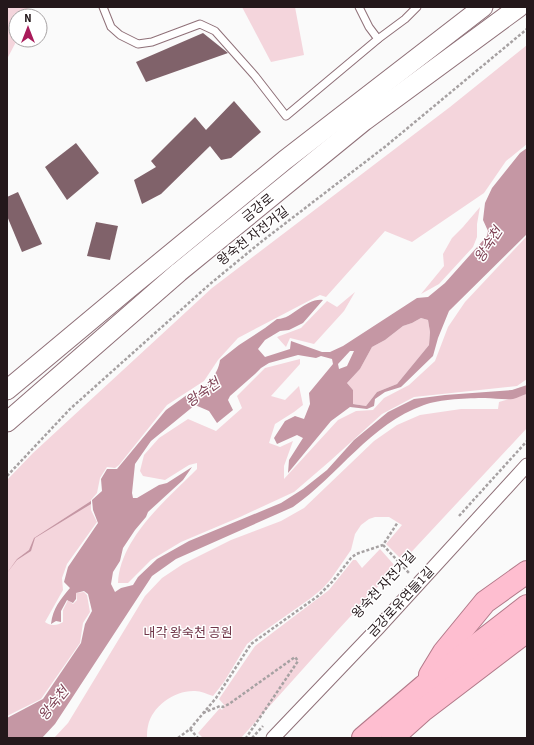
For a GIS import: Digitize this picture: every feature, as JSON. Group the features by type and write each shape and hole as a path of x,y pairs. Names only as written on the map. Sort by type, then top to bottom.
{"highway":[{"path":"424,686 444,652 485,602 527,572"},
{"path":"363,738 424,686 527,606"},
{"path":"392,738 422,712 527,631"}],"main road":[{"path":"285,160 390,66 469,7"},
{"name":"금강로","path":"7,390 285,160 483,7"},
{"name":"금강로","path":"7,422 179,272 358,126 519,7"}],"street":[{"name":"금강로유연들1길","path":"273,738 378,628 527,465"}],"lane":[{"path":"103,7 111,27 120,35 138,44 152,42 200,24 215,31 255,76 286,116 378,39 405,19 417,7"},
{"path":"359,7 378,39"}],"path":[{"name":"왕숙천 자전거길","path":"7,476 70,409 210,284 261,242 386,146 527,29"},
{"path":"456,520 527,441"},
{"path":"178,738 190,729 216,698 251,644 318,596 356,554 383,545 398,522"},
{"name":"왕숙천 자전거길","path":"383,545 409,574 414,568"},
{"path":"202,713 220,706 223,708 295,657 298,661 246,738"},
{"path":"252,738 268,721"},
{"path":"190,729 198,738"}],"green space":[{"path":"7,7 28,7 8,8 8,48 13,48 7,59"},
{"path":"242,7 295,7 304,55 271,62"},
{"path":"527,45 527,144 506,161 484,193 412,242 385,231 326,297 320,295 238,338 218,360 204,381 167,405 119,465 115,468 107,467 100,478 97,493 91,500 91,510 97,522 67,564 62,578 63,590 45,622 54,625 63,622 63,610 68,600 73,604 77,600 76,593 84,592 87,595 90,612 83,623 80,643 41,699 7,716 7,480 33,453 212,288 450,107"},
{"path":"480,207 477,224 477,237 473,247 439,284 421,294 444,266 443,254 452,238"},
{"path":"527,236 527,379 517,386 414,397 382,414 294,492 181,542 151,560 128,583 118,583 121,566 127,550 136,535 159,506 197,469 197,463 189,465 165,480 143,476 140,471 144,455 159,438 188,419 216,431 242,408 237,396 265,368 300,359 300,364 271,396 285,400 299,386 303,405 275,424 269,443 280,447 293,441 284,466 284,479 338,420 356,411 373,410 384,398 409,385 435,361 448,327 465,302"},
{"path":"355,292 344,311 314,344 290,338 286,347 277,337 301,328 327,301 337,307"},
{"path":"421,318 428,320 430,332 429,345 397,384 377,392 366,406 353,404 353,390 347,383 360,369 372,347 385,340 403,326"},
{"name":"내각 왕숙천 공원","path":"527,394 527,428 403,561 386,544 402,525 389,517 375,517 369,519 361,525 355,534 351,550 331,579 311,598 247,644 224,682 213,696 195,691 187,691 172,696 154,712 150,719 147,738 54,738 68,723 145,596 162,578 183,564 231,540 281,521 304,508 374,441 397,425 420,415 461,409 498,409 499,402"},
{"name":"내각 왕숙천 공원","path":"380,549 396,567 241,738 203,738 198,733 220,708 222,710 225,706 219,699 255,646 329,590 353,560 356,560 362,568"}],"water":[{"name":"왕숙천","path":"527,148 527,234 449,311 438,338 433,356 401,387 385,392 375,399 374,406 367,409 350,407 331,421 288,473 289,460 303,438 297,435 277,444 274,438 285,421 295,416 304,419 310,404 309,393 333,364 332,359 321,356 316,358 298,355 269,363 261,368 230,396 228,400 233,410 217,423 209,411 195,405 151,441 135,464 132,493 133,498 137,498 159,485 167,483 192,467 183,480 148,512 146,517 135,530 123,548 120,561 113,572 111,584 115,592 121,588 133,585 138,577 157,559 189,541 281,503 303,489 327,470 354,440 388,412 414,399 512,390 527,385 527,394 513,399 454,399 424,405 387,424 310,494 293,507 176,559 152,576 55,724 42,738 7,738 7,718 43,699 81,643 85,624 92,611 88,594 84,591 76,593 76,599 73,603 67,600 61,611 61,622 56,621 51,624 55,609 70,588 64,582 68,567 98,523 93,510 92,500 102,491 101,479 107,469 117,469 166,410 191,392 194,396 214,376 220,360 277,319 288,316 310,302 323,300 303,323 289,330 280,331 265,340 258,349 265,357 290,349 291,341 322,352 330,352 343,346 417,298 428,297 445,283 487,236 488,231 483,220 485,203 492,188 520,153","holes":["421,318 428,320 430,332 429,345 397,384 377,392 366,406 353,404 353,390 347,383 360,369 372,347 385,340 403,326","350,351 354,351 347,366 339,369 338,364"]},
{"path":"91,501 91,504 35,538 31,551 17,560 7,573 17,559 29,550 34,538"}],"building":[{"path":"203,33 228,53 146,82 136,62"},
{"path":"234,101 261,132 231,158 221,160 210,146 161,194 142,204 134,180 156,167 151,161 195,117 206,130"},
{"path":"76,143 99,173 67,200 45,167"},
{"path":"18,192 42,244 22,252 7,216 7,197"},
{"path":"96,222 118,226 110,260 87,256"}]}
